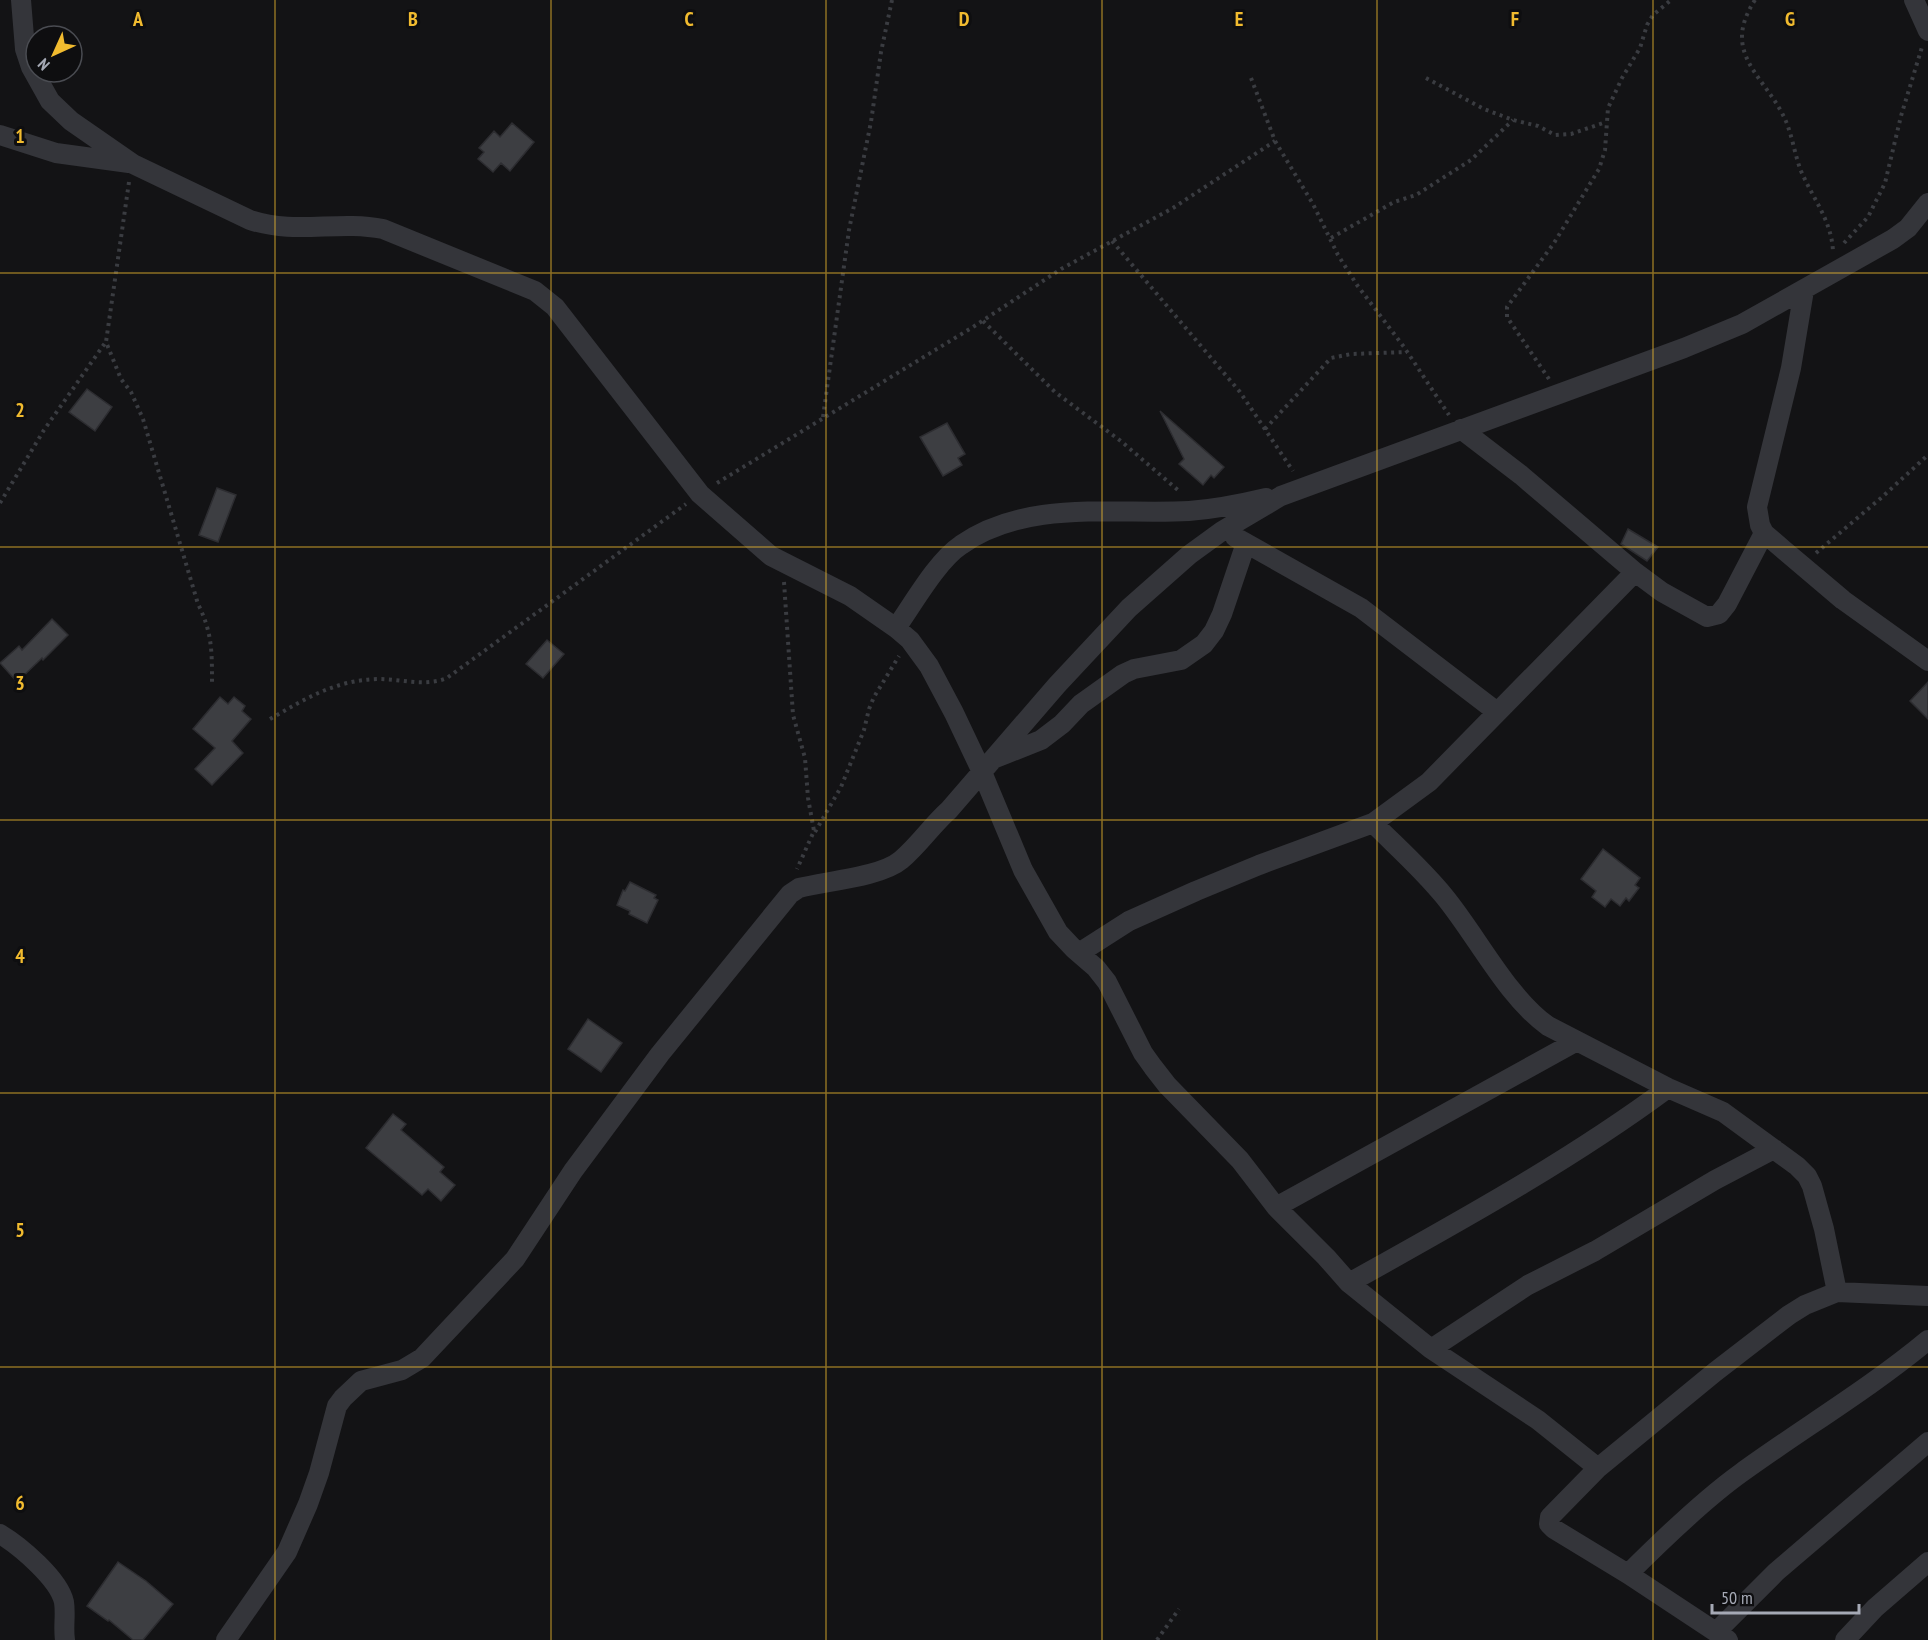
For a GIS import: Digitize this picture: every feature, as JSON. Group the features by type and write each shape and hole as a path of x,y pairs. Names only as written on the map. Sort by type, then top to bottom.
{"street":[{"path":"21,0 25,49 31,67 50,101 71,121 133,164 267,226 282,228 365,226 383,229 535,291 564,318 700,494 760,548 850,596 903,634 930,666 986,766 1023,870 1058,932 1096,968 1107,982 1143,1053 1167,1085 1240,1160 1276,1207 1349,1283 1431,1349 1538,1420 1598,1468"},
{"path":"1914,0 1928,31"},
{"path":"0,135 56,153 133,164"},
{"path":"903,634 948,556 960,545 986,531 1033,517 1072,513 1234,506 1305,489 1461,429 1684,348 1742,324 1893,239 1908,228 1928,203"},
{"path":"1804,290 1791,368 1757,507 1760,525 1764,533 1843,600 1928,661"},
{"path":"1461,429 1521,475 1635,572 1662,592 1707,617 1719,614 1727,604 1764,533"},
{"path":"226,1640 287,1552 308,1504 337,1406 343,1398 361,1382 402,1370 422,1359 514,1259 573,1171 660,1054 790,894 799,888 888,868 895,864 949,810 1129,608 1189,555 1222,531 1281,496"},
{"path":"1222,531 1361,608 1497,712"},
{"path":"986,766 1041,740 1062,724 1081,704 1123,674 1134,669 1181,660 1204,644 1214,631 1222,614 1246,543"},
{"path":"1079,953 1129,921 1196,891 1258,865 1373,823 1429,782 1635,572"},
{"path":"1373,823 1444,895 1525,1005 1548,1026 1668,1088 1722,1112 1797,1166 1807,1176 1824,1228 1837,1292"},
{"path":"1276,1207 1577,1041"},
{"path":"1349,1283 1481,1209 1587,1145 1668,1088"},
{"path":"1431,1349 1528,1285 1595,1251 1715,1179 1774,1149"},
{"path":"1928,1296 1837,1292 1805,1305 1715,1372 1598,1468 1550,1516 1549,1524 1722,1636 1776,1572 1928,1442"},
{"path":"1628,1574 1661,1541 1739,1474 1872,1383 1928,1340"},
{"path":"0,1534 41,1567 59,1591 65,1611 61,1636"},
{"path":"1845,1640 1875,1608 1928,1562"}],"path":[{"path":"823,418 849,230 892,0"},
{"path":"1559,394 1519,336 1508,317 1507,308 1554,243 1599,169 1605,150 1608,108 1640,48 1647,25 1653,15 1671,0"},
{"path":"1755,0 1744,24 1744,53 1754,73 1773,98 1788,125 1800,168 1825,216 1832,236 1833,255 1868,216 1885,183 1901,116 1928,31"},
{"path":"1251,78 1275,141 1313,204 1338,255 1440,403 1461,429"},
{"path":"1426,78 1484,109 1560,135 1571,134 1606,122"},
{"path":"1331,238 1394,202 1416,195 1471,160 1513,120"},
{"path":"270,718 321,690 340,684 377,679 435,682 447,678 700,494 983,321 1061,269 1173,208 1275,141"},
{"path":"0,503 44,430 106,342 118,250 133,164"},
{"path":"1112,241 1240,392 1305,489"},
{"path":"983,321 1055,392 1122,442 1200,509"},
{"path":"106,342 121,379 131,392 143,419 198,604 207,621 212,645 212,682"},
{"path":"1265,429 1331,358 1351,354 1407,352"},
{"path":"1802,565 1928,455"},
{"path":"783,562 794,715 805,759 808,798 814,831 812,838"},
{"path":"794,874 841,787 864,730 869,709 903,634"},
{"path":"1157,1640 1179,1609"}],"building":[{"path":"512,123 534,142 510,171 501,163 493,172 478,159 484,152 479,148 494,131 500,137"},
{"path":"87,389 112,407 95,431 69,412"},
{"path":"1160,411 1224,467 1214,478 1211,475 1203,485 1179,464 1184,459"},
{"path":"947,423 965,454 958,458 962,465 943,476 920,437"},
{"path":"217,488 236,495 218,542 199,535"},
{"path":"1628,529 1658,547 1647,561 1621,544"},
{"path":"52,619 68,635 17,682 0,663 19,646 22,650"},
{"path":"547,640 564,654 543,678 526,664"},
{"path":"1928,682 1928,719 1910,701"},
{"path":"220,697 228,704 234,697 245,706 242,711 251,719 232,741 243,753 212,785 195,769 215,748 193,729"},
{"path":"1603,849 1640,878 1635,885 1639,888 1629,901 1626,898 1620,906 1611,899 1605,907 1592,897 1596,891 1581,879"},
{"path":"630,882 656,895 654,898 658,900 647,923 617,905 623,890 625,891"},
{"path":"588,1019 622,1043 601,1072 568,1049"},
{"path":"393,1114 406,1124 401,1130 444,1167 440,1172 455,1185 441,1201 428,1189 422,1195 366,1148"},
{"path":"118,1562 146,1581 173,1604 143,1640 133,1640 109,1620 87,1606"}]}
